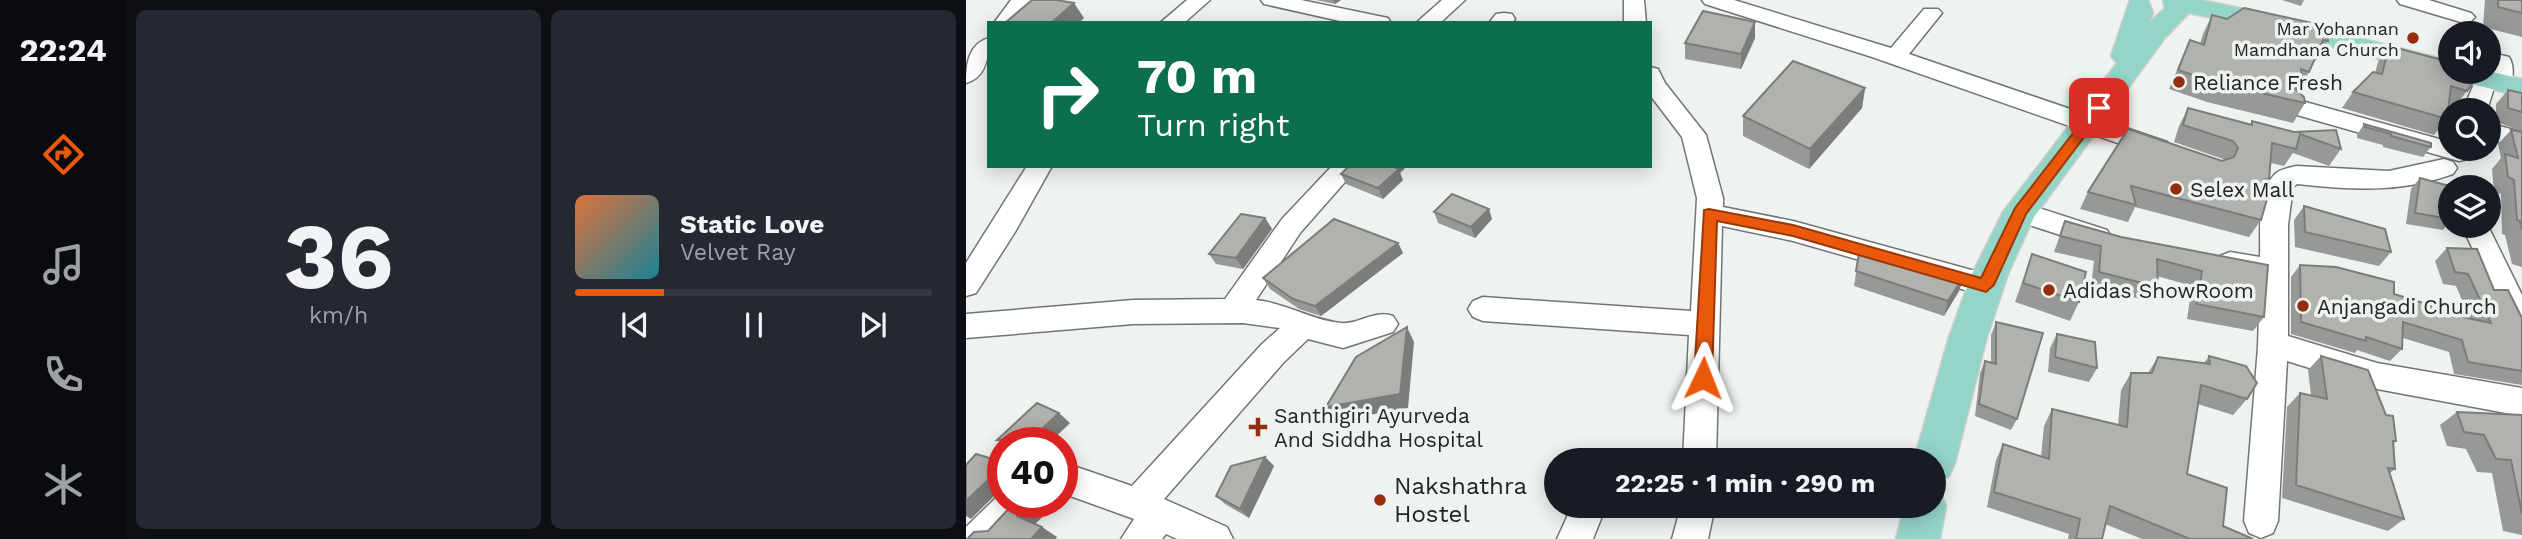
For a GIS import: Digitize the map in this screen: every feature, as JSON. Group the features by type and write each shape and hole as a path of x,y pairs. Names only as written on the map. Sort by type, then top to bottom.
{"main road":[{"path":"2135,3 2150,13 2177,5 2312,34 2438,67"},
{"path":"2123,77 2126,49 2140,12 2135,3"},
{"path":"1938,448 1968,337 1986,285 2020,212 2177,5"},
{"path":"1918,539 1922,518"}],"street":[{"path":"1006,21 1022,0"},
{"path":"1174,21 1200,0"},
{"path":"1271,0 1371,21"},
{"path":"1429,21 1455,0"},
{"path":"1634,0 1635,21"},
{"path":"1712,0 1896,56 1974,86 2175,154"},
{"path":"2407,0 2464,17"},
{"path":"1896,56 1931,13"},
{"path":"966,76 987,48"},
{"path":"2486,98 2506,76"},
{"path":"1652,81 1694,135 1710,198 1700,448"},
{"path":"2298,108 2455,164"},
{"path":"2501,134 2522,140"},
{"path":"2261,521 2273,344 2276,209 2281,184 2296,175 2353,181 2414,178 2455,164"},
{"path":"966,285 1006,225 1039,168"},
{"path":"1233,311 1291,226 1345,168"},
{"path":"2020,212 2119,242"},
{"path":"1709,214 1793,231 1986,285"},
{"path":"2481,238 2522,325"},
{"path":"2209,260 2274,270"},
{"path":"1483,309 1705,324"},
{"path":"966,326 1133,312 1233,311 1263,311 1283,315 1303,326 1343,336 1383,324"},
{"path":"1145,519 1273,353 1303,326"},
{"path":"2273,344 2377,376 2522,402"},
{"path":"1078,485 1145,519 1215,539"},
{"path":"978,539 999,518"},
{"path":"1575,539 1584,518"},
{"path":"1690,539 1695,518"}],"building":[{"path":"1032,0 1074,3 1053,21 1007,21"},
{"path":"2498,0 2522,0 2522,13 2498,7"},
{"path":"2244,8 2326,26 2328,41 2323,40 2309,72 2301,69 2302,81 2295,89 2304,97 2305,103 2217,83 2178,70 2190,40 2204,45 2212,15 2227,19"},
{"path":"1703,11 1755,22 1741,54 1685,43"},
{"path":"2389,46 2438,59 2438,84 2472,84 2467,91 2451,86 2450,98 2438,98 2438,116 2353,92 2373,72 2382,74"},
{"path":"1793,61 1865,88 1810,149 1743,116"},
{"path":"2508,90 2522,93 2522,112 2508,108"},
{"path":"2188,108 2252,125 2252,121 2294,132 2336,130 2341,149 2300,134 2296,149 2272,143 2269,180 2266,179 2264,191 2269,192 2261,220 2131,186 2136,205 2088,192 2128,129 2222,161 2234,157 2238,148 2233,141 2183,125"},
{"path":"2364,124 2431,143 2431,147 2391,136 2365,127"},
{"path":"2511,130 2522,132 2522,230 2520,221 2517,220 2514,180 2508,177 2505,154 2518,158"},
{"path":"1347,168 1399,169 1378,188 1341,174"},
{"path":"2420,178 2438,183 2438,217 2415,213"},
{"path":"1452,194 1489,209 1471,227 1434,212"},
{"path":"2304,206 2385,229 2391,252 2305,232"},
{"path":"1241,214 1265,218 1236,258 1209,254"},
{"path":"1334,219 1398,243 1315,306 1293,299 1263,278"},
{"path":"2065,221 2121,237 2268,265 2264,317 2197,304 2202,271 2157,259 2158,287 2099,272 2101,246 2060,236"},
{"path":"1860,247 1964,276 1948,301 1856,271"},
{"path":"2447,248 2477,249 2494,290 2508,290 2522,318 2522,371 2468,362 2462,340 2403,322 2402,349 2366,337 2366,341 2301,322 2300,265 2336,267 2394,282 2394,294 2439,308 2439,312 2491,323 2468,274 2455,272"},
{"path":"2032,254 2086,272 2079,302 2023,283"},
{"path":"1996,322 2043,333 2017,419 1979,404 1985,361 1996,364"},
{"path":"1407,327 1400,394 1326,407 1356,357"},
{"path":"2057,334 2095,342 2097,368 2055,357"},
{"path":"2209,356 2246,366 2257,383 2247,399 2201,385 2187,474 2227,488 2223,526 2253,539 2190,539 2110,506 2102,539 2076,539 2080,519 1994,492 2003,444 2049,459 2052,409 2127,427 2131,373 2152,373 2158,357 2210,364"},
{"path":"2321,356 2368,370 2386,415 2393,416 2395,469 2388,468 2404,519 2296,485 2300,393 2327,399"},
{"path":"1037,403 1059,413 1044,427 1011,427"},
{"path":"2457,412 2522,415 2522,514 2511,460 2496,459 2484,435 2464,432"},
{"path":"976,454 987,457 987,481 966,501 966,465"},
{"path":"1265,457 1240,509 1216,496 1231,466"},
{"path":"1000,518 1022,518 1042,527 1031,539 967,539 974,532 988,531"}],"place":[{"name":"Mar Yohannan Mamdhana Church","path":"2413,38"},
{"name":"Reliance Fresh","path":"2179,82"},
{"name":"Selex Mall","path":"2176,189"},
{"name":"Adidas ShowRoom","path":"2049,290"},
{"name":"Anjangadi Church","path":"2303,306"},
{"name":"Santhigiri Ayurveda And Siddha Hospital","path":"1258,427"},
{"name":"Nakshathra Hostel","path":"1380,500"}],"route":[{"path":"1703,378 1709,214 1793,231 1986,285 2020,212 2099,108"}]}
